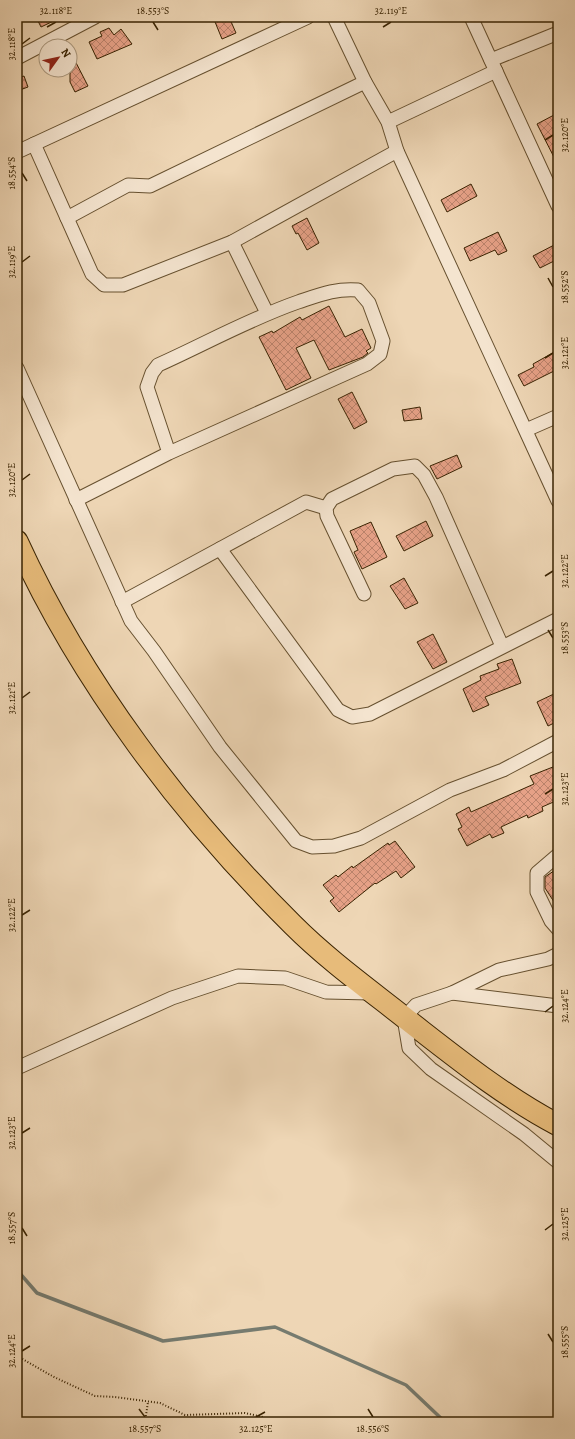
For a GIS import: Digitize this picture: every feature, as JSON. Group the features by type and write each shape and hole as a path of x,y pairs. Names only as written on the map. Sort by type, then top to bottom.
{"main road":[{"path":"17,541 35,580 83,662 123,725 188,812 294,926 370,992 466,1067 558,1125"}],"street":[{"path":"17,58 95,17"},
{"path":"17,152 308,17"},
{"path":"334,17 365,82 388,122 397,151 558,501"},
{"path":"471,17 558,206"},
{"path":"388,122 558,32"},
{"path":"67,218 128,185 150,186 365,82"},
{"path":"34,144 92,274 104,285 123,285 232,242 397,151"},
{"path":"232,242 266,313"},
{"path":"76,500 169,453 367,364 380,354 383,341 369,303 358,290 343,289 332,291 266,313 158,365 152,373 146,387 169,453"},
{"path":"17,368 131,620 220,747 296,840 312,847 334,846 361,838 450,790 503,770 558,741"},
{"path":"526,430 558,416"},
{"path":"364,594 327,516 326,508 332,499 393,469 415,466 424,475 436,497 502,646"},
{"path":"122,602 306,502 326,508"},
{"path":"220,549 338,710 352,717 370,714 558,619"},
{"path":"558,855 537,873 537,892 551,921 558,929"},
{"path":"558,954 548,959 499,970 452,993 416,1005 404,1018 409,1048 431,1069 524,1134 558,1162"},
{"path":"17,1068 172,998 238,976 284,978 326,992 370,992"},
{"path":"452,993 558,1006"}],"path":[{"path":"17,1356 54,1377 95,1396 115,1396 160,1403 185,1415 245,1413 263,1417 272,1422"},
{"path":"145,1422 148,1402"}],"building":[{"path":"36,17 62,17 41,27"},
{"path":"213,17 229,17 236,33 222,39"},
{"path":"109,28 114,35 121,29 132,44 97,59 89,42 102,36 100,32"},
{"path":"78,67 88,86 75,92 70,82 70,78 78,78"},
{"path":"24,76 28,87 17,91 17,79"},
{"path":"554,115 558,124 558,165 537,124"},
{"path":"471,184 477,196 447,212 441,200"},
{"path":"307,218 319,243 307,250 298,233 296,234 292,226"},
{"path":"498,232 507,251 498,255 495,250 470,261 464,248"},
{"path":"558,243 558,259 540,268 533,256"},
{"path":"329,306 345,337 362,329 371,348 366,351 368,353 363,357 329,370 314,340 296,348 311,378 286,390 259,337 272,331 273,333 300,317 302,320"},
{"path":"558,350 558,369 524,386 518,375 534,367 533,364"},
{"path":"352,392 367,422 354,429 338,399"},
{"path":"420,407 422,419 404,421 402,410"},
{"path":"457,455 462,467 437,479 430,466"},
{"path":"426,521 433,536 404,551 396,536"},
{"path":"371,522 387,557 362,569 354,552 358,550 350,531"},
{"path":"404,578 418,603 405,609 390,586"},
{"path":"433,634 447,662 433,669 417,642"},
{"path":"512,659 521,683 485,697 489,705 473,712 463,689 481,680 480,676 499,669 497,664"},
{"path":"558,692 558,721 548,726 537,702"},
{"path":"558,765 558,800 542,807 543,811 528,818 527,815 501,827 504,833 492,838 490,834 467,846 458,829 462,827 456,814 469,807 471,812 534,784 530,776"},
{"path":"395,841 415,867 401,878 396,871 376,884 375,883 339,912 330,901 334,898 323,885 336,875 338,877 352,866 353,868 388,843 389,845"},
{"path":"558,868 558,908 545,888 545,877"}],"waterway":[{"path":"17,1270 37,1293 163,1341 275,1327 406,1385 445,1422"}]}
